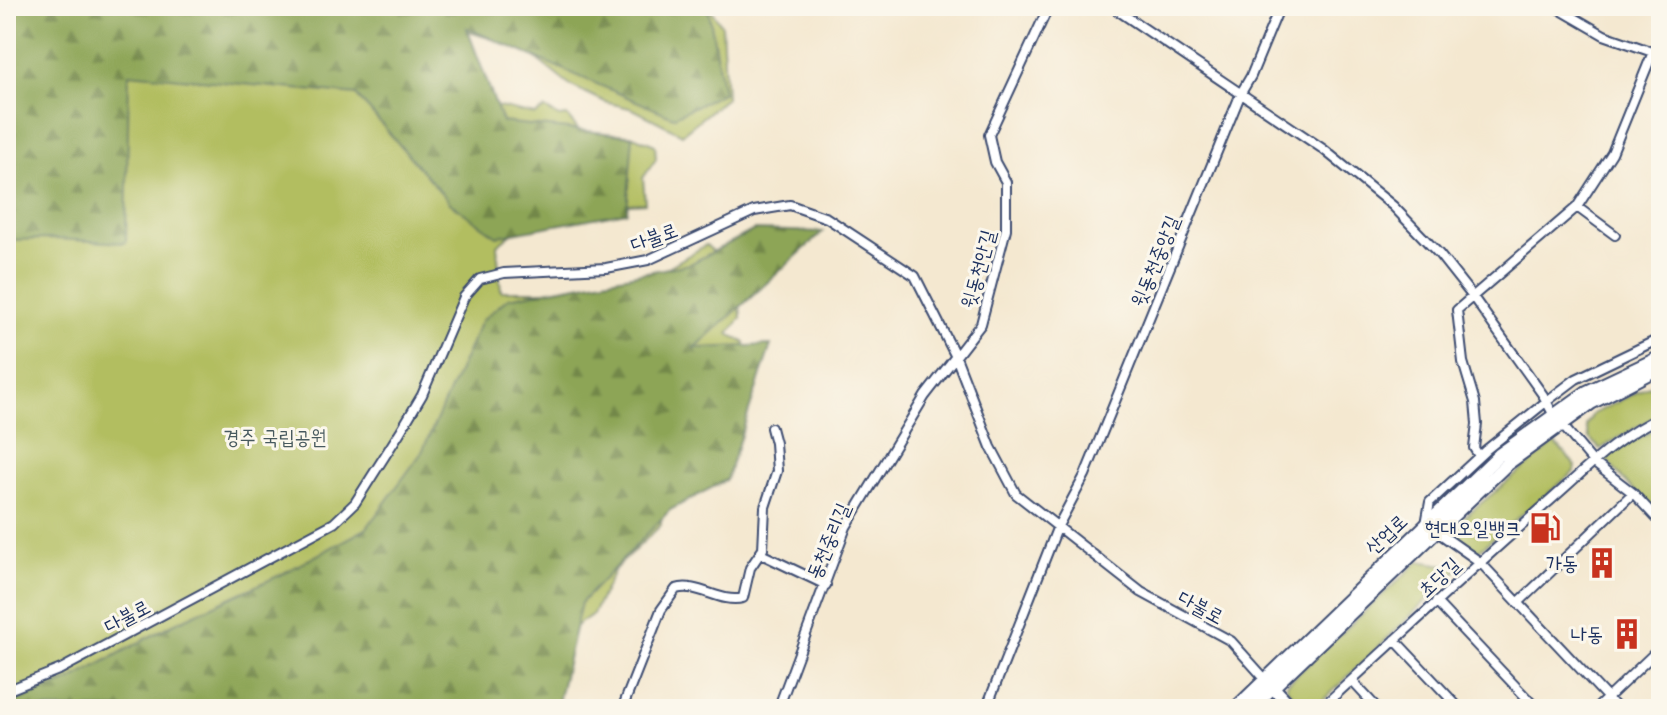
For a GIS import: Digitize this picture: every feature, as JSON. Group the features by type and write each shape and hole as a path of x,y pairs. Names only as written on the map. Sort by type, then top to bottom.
{"street":[{"name":"윗동천안길","path":"956,357 981,324 1006,229 1006,182 995,162 989,135 1049,6"},
{"path":"1111,6 1323,149 1393,206 1439,254 1473,297 1557,418 1593,462 1633,493 1661,523"},
{"name":"윗동천중앙길","path":"986,709 1058,526 1085,475 1241,93 1280,6"},
{"path":"1479,456 1474,448 1477,424 1475,402 1463,362 1457,310 1577,207 1612,153 1657,54 1604,35 1554,6"},
{"name":"다불로","path":"6,691 61,669 334,523 355,503 400,432 422,395 464,297 480,279 504,273 606,268 648,260 754,211 790,205 827,218 915,276 956,357 991,447 1016,494 1141,592 1231,641 1269,684"},
{"path":"1577,207 1615,235"},
{"path":"1618,709 1480,562 1431,527 1430,502 1479,456 1576,379 1661,338"},
{"name":"동천중리길","path":"778,709 846,527 925,396 956,357"},
{"name":"산업로","path":"1235,709 1269,684 1431,527 1499,455 1557,418 1587,392 1661,357"},
{"name":"산업로","path":"1557,418 1661,367"},
{"name":"초당길","path":"1320,709 1593,462 1645,424 1661,417"},
{"path":"622,709 645,649 669,596 676,589 688,587 740,600 744,595 750,568 761,554 765,540 765,507 777,471 771,428"},
{"path":"1518,603 1633,493"},
{"path":"761,554 826,585"},
{"path":"1436,602 1537,709"},
{"path":"1395,640 1460,709"},
{"path":"1596,709 1661,647"},
{"path":"1352,681 1378,709"},
{"path":"1269,684 1293,709"},
{"name":"산업로","path":"1250,709 1269,684"}],"green space":[{"name":"경주 국립공원","path":"6,6 697,6 701,11 710,8 722,26 726,98 682,134 633,109 605,102 569,85 524,49 450,26 480,103 535,115 545,109 559,117 567,116 581,133 631,135 655,145 656,159 643,178 645,203 575,207 530,219 497,245 501,291 595,291 665,269 706,245 739,274 741,318 729,334 745,343 750,374 662,495 661,525 615,569 593,614 577,625 544,632 6,709"},
{"path":"6,6 708,6 723,93 673,117 467,28 502,122 633,136 627,212 497,236 451,204 356,95 129,73 126,243 6,240"},
{"path":"754,230 823,232 695,348 771,345 726,480 670,510 581,603 559,698 564,709 6,709 6,705 67,682 173,624 280,575 366,529 422,452 481,321 508,298 690,264"},
{"path":"1661,380 1661,413 1600,449 1589,438 1586,426 1593,414"},
{"path":"1661,426 1661,511 1656,515 1603,457"},
{"path":"1555,443 1576,466 1575,471 1478,551 1470,550 1453,529 1454,525"},
{"path":"1419,561 1457,567 1456,572 1314,709 1305,709 1287,689 1287,684"}],"place":[{"name":"현대오일뱅크","path":"1545,528"},
{"name":"가동","path":"1602,563"},
{"name":"나동","path":"1627,634"}]}
